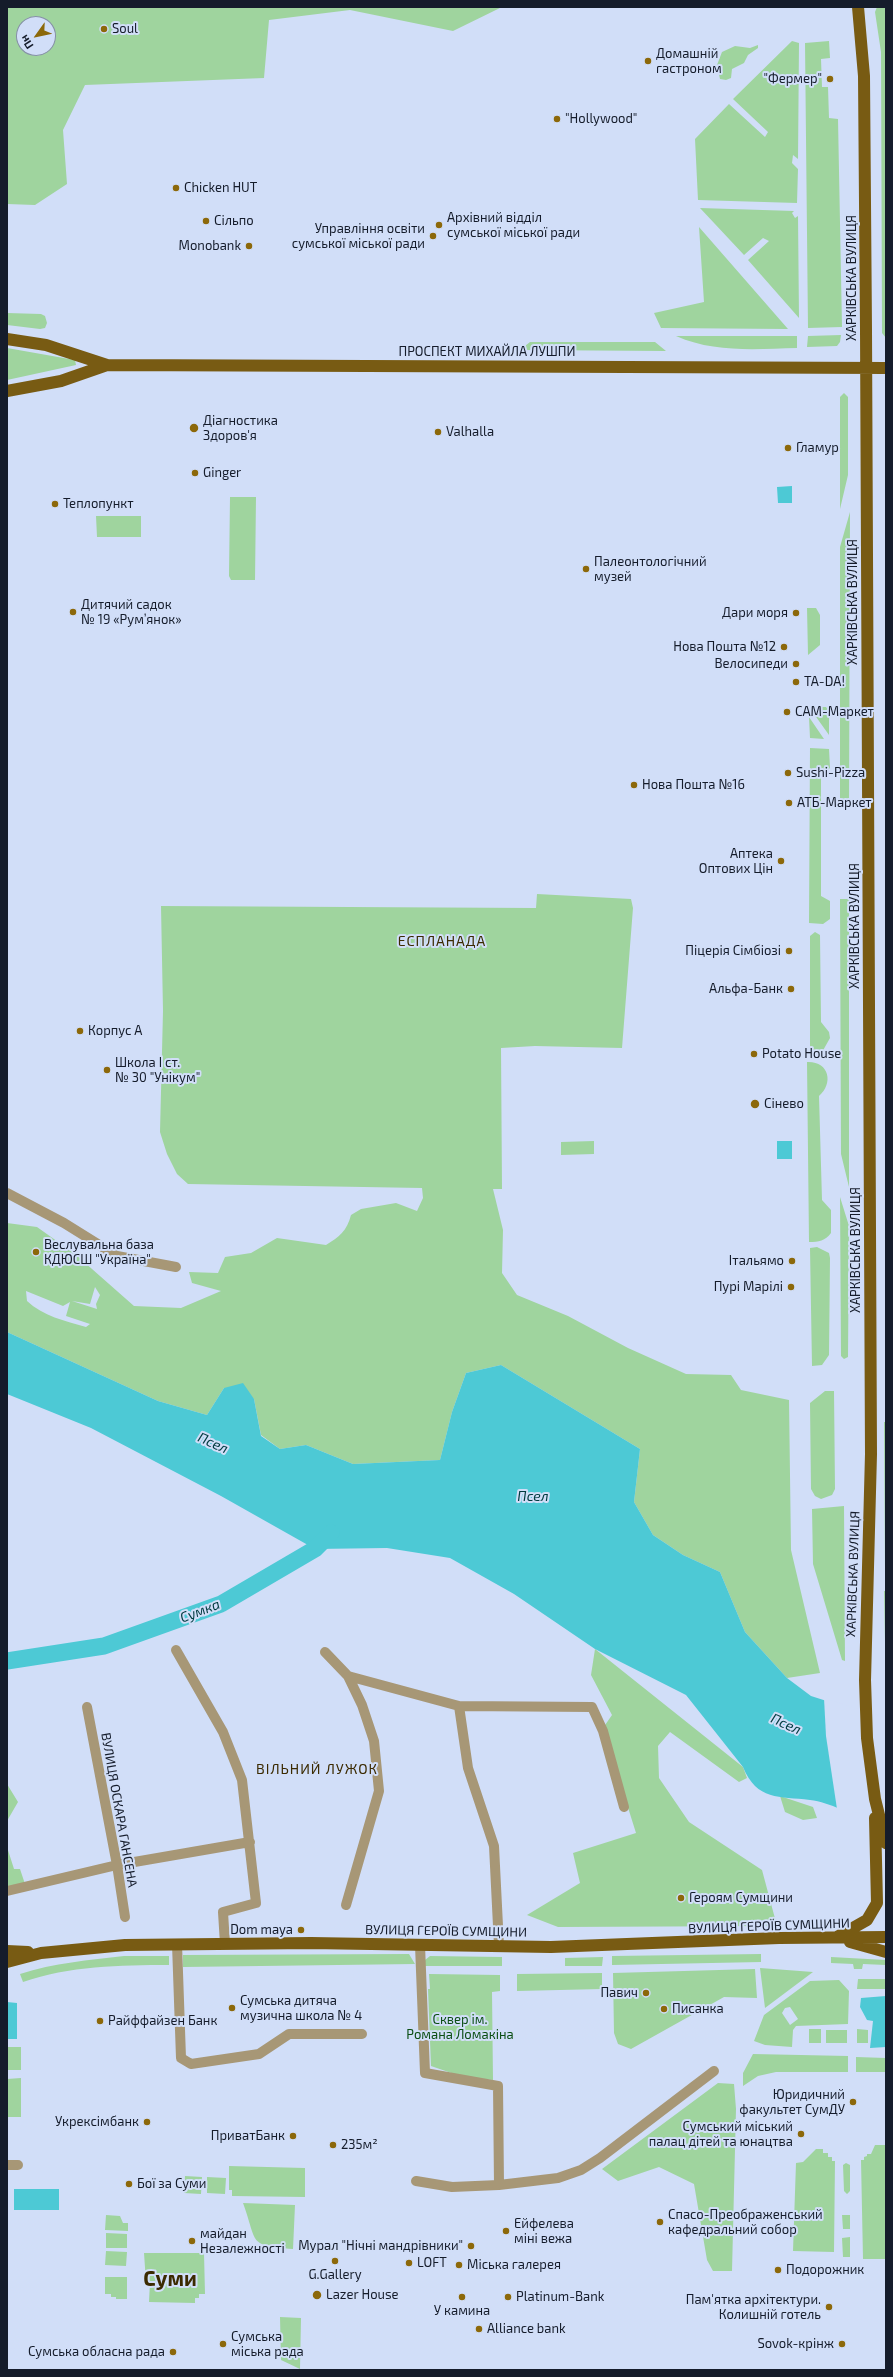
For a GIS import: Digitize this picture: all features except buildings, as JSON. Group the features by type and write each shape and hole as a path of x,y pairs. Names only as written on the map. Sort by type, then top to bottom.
{"main road":[{"name":"ХАРКІВСЬКА ВУЛИЦЯ","path":"858,7 864,76 871,1454 866,1588 865,1680 867,1738 874,1799 886,1843"},
{"name":"ПРОСПЕКТ МИХАЙЛА ЛУШПИ","path":"7,339 46,345 107,365 886,368"},
{"name":"ПРОСПЕКТ МИХАЙЛА ЛУШПИ","path":"7,391 61,381 107,365"},
{"path":"836,1938 867,1920 877,1903 878,1887 875,1870 874,1799"},
{"name":"ВУЛИЦЯ ГЕРОЇВ СУМЩИНИ","path":"7,1962 41,1953 125,1945 225,1944 552,1947 886,1937"},
{"path":"836,1938 886,1952"},
{"path":"7,1951 41,1953"}],"street":[{"path":"7,1193 64,1223 117,1256 176,1267"},
{"path":"176,1650 222,1732 242,1780 256,1903 223,1912 225,1944"},
{"path":"325,1652 348,1676 362,1705 374,1741 379,1791 346,1905"},
{"path":"348,1676 459,1706 592,1707 602,1731 624,1807"},
{"path":"459,1706 468,1768 494,1846 499,1946"},
{"name":"ВУЛИЦЯ ОСКАРА ГАНСЕНА","path":"87,1707 117,1865 125,1917"},
{"path":"7,1891 117,1865 250,1842"},
{"path":"177,1944 181,2058 191,2064 259,2054 289,2034 362,2034"},
{"path":"420,1945 424,2073 498,2086 499,2185"},
{"path":"416,2181 452,2187 499,2185 558,2178 581,2170 600,2158 714,2071"},
{"path":"7,2165 18,2165"}],"green space":[{"path":"7,7 502,7 453,31 350,10 269,20 264,78 85,85 63,130 67,184 35,205 7,204"},
{"path":"877,7 886,8 886,338 882,333 881,52 875,12"},
{"path":"792,41 799,43 798,159 793,155 792,163 798,169 797,203 698,200 695,139 729,104 765,137 768,132 733,99"},
{"path":"829,41 830,58 821,59 822,87 828,87 829,118 838,119 842,327 808,328 805,43"},
{"path":"758,45 758,48 748,55 744,63 732,69 731,78 726,80 720,79 717,65 722,52 735,46 750,48"},
{"path":"700,208 794,211 792,213 795,218 798,216 799,318 748,260 769,241 763,238 744,255"},
{"path":"699,227 788,329 661,328 654,313 704,302"},
{"path":"7,313 41,314 45,316 47,323 45,328 40,329 7,325"},
{"path":"841,335 840,342 837,346 807,347 808,336"},
{"path":"676,336 797,336 797,348 720,348"},
{"path":"530,342 655,342 666,351 520,350"},
{"path":"7,348 75,360 76,365 7,380"},
{"path":"844,393 848,397 848,475 840,509 840,397"},
{"path":"230,497 256,497 255,580 231,580 229,576"},
{"path":"850,512 849,809 840,808 840,547"},
{"path":"96,516 141,516 141,537 97,537"},
{"path":"807,608 816,608 820,615 820,645 808,655"},
{"path":"809,707 826,707 829,711 829,735"},
{"path":"809,717 824,739 810,738"},
{"path":"810,748 829,749 830,768 821,775 821,896 830,901 830,919 823,924 809,923"},
{"path":"537,894 631,899 633,908 622,1048 535,1046 501,1048 502,1189 493,1189 503,1230 502,1273 517,1295 568,1316 628,1348 686,1374 731,1375 741,1390 789,1400 791,1550 820,1673 787,1678 745,1632 720,1572 683,1555 653,1535 634,1502 640,1449 501,1365 466,1373 452,1412 440,1460 353,1464 306,1445 280,1449 261,1435 254,1399 224,1388 207,1415 158,1401 7,1332 7,1223 37,1227 75,1254 134,1306 181,1308 221,1291 192,1283 189,1272 218,1273 225,1257 251,1253 277,1238 326,1245 342,1233 351,1215 361,1209 396,1203 417,1211 423,1198 422,1188 188,1184 177,1174 167,1154 160,1132 163,1011 161,906 536,908","holes":["95,1287 100,1295 96,1304 97,1309 72,1301 90,1304","26,1291 63,1306 70,1302 66,1316 90,1324 86,1327 62,1320 40,1311 27,1301"]},
{"path":"840,899 849,899 849,1187 841,1154"},
{"path":"815,932 820,935 821,1022 829,1032 830,1038 821,1054 810,1054 810,936"},
{"path":"807,1062 820,1065 827,1074 828,1079 824,1091 819,1096 822,1200 831,1210 831,1233 824,1239 813,1242 809,1242"},
{"path":"594,1141 594,1154 561,1155 561,1142"},
{"path":"840,1197 849,1226 848,1357 844,1359 841,1356"},
{"path":"886,1222 886,1360 885,1357"},
{"path":"817,1247 829,1253 830,1258 829,1355 822,1365 812,1366 810,1248"},
{"path":"825,1391 834,1391 835,1489 832,1495 821,1499 815,1496 811,1489 810,1403"},
{"path":"884,1422 886,1422 885,1573"},
{"path":"844,1506 845,1661 842,1660 813,1564 812,1509"},
{"path":"884,1591 886,1591 885,1642"},
{"path":"595,1649 743,1767 747,1778 739,1782 670,1732 658,1746 659,1778 689,1822 762,1870 777,1926 558,1927 527,1915 580,1883 573,1853 636,1833 603,1728 612,1715 591,1675"},
{"path":"7,1784 18,1802 7,1821"},
{"path":"780,1796 813,1807 817,1818 803,1820 785,1812"},
{"path":"7,1847 14,1869 20,1869 25,1884 7,1889"},
{"path":"409,1954 415,1964 183,1967 183,1955"},
{"path":"761,1954 761,1962 612,1965 612,1956"},
{"path":"124,1956 169,1956 169,1965 113,1966 76,1970 23,1982 20,1974 59,1965"},
{"path":"430,1956 502,1957 502,1966 425,1966 425,1960"},
{"path":"603,1957 602,1966 565,1966 565,1958"},
{"path":"831,1957 886,1960 886,1965 863,1964 862,1969 854,1969 853,1964 831,1963"},
{"path":"760,1968 813,1972 765,2008"},
{"path":"755,1969 757,1998 724,1997 631,2049 618,2044 614,2033 613,1973"},
{"path":"602,1973 602,1989 517,1991 517,1974"},
{"name":"Сквер ім. Романа Ломакіна","path":"429,1974 500,1975 500,1991 492,1992 493,2080 463,2077 431,2066 428,1989 430,1989"},
{"path":"858,1979 886,1979 886,1989 857,1989"},
{"path":"839,1980 849,1991 848,2024 796,2026 793,2030 792,2047 765,2045 754,2041 764,2015 810,1981","holes":["790,2007 798,2019 790,2025 782,2013 785,2008"]},
{"path":"809,2029 821,2029 821,2043 809,2043"},
{"path":"857,2029 868,2030 868,2043 857,2043"},
{"path":"826,2030 847,2030 847,2043 826,2043"},
{"path":"7,2047 21,2047 21,2070 7,2070"},
{"path":"753,2054 848,2056 848,2072 776,2072 758,2076 743,2086 743,2073"},
{"path":"856,2057 886,2058 886,2072 856,2072"},
{"path":"21,2078 21,2117 7,2117 7,2079"},
{"path":"718,2083 734,2084 736,2109 732,2271 713,2271 707,2260 694,2184 659,2167 618,2181 602,2169"},
{"path":"875,2145 886,2145 886,2259 863,2259 861,2160 864,2160 864,2157 867,2156 867,2154 871,2154"},
{"path":"816,2149 823,2149 823,2153 828,2153 828,2157 832,2157 832,2161 835,2161 834,2252 793,2251 796,2163 803,2162"},
{"path":"846,2163 850,2165 850,2191 847,2194 844,2191 843,2165"},
{"path":"229,2166 305,2168 305,2197 232,2196 232,2190 229,2190"},
{"path":"185,2176 202,2177 201,2194 184,2193"},
{"path":"207,2177 226,2178 225,2194 207,2193"},
{"path":"243,2203 295,2205 293,2249 268,2246 256,2240"},
{"path":"106,2215 120,2216 123,2223 128,2223 128,2231 105,2230"},
{"path":"842,2215 850,2215 850,2229 843,2229"},
{"path":"106,2233 127,2234 127,2248 106,2248"},
{"path":"850,2237 850,2257 843,2257 842,2238"},
{"path":"106,2251 127,2252 126,2266 105,2265"},
{"path":"144,2253 204,2253 205,2294 199,2294 199,2298 195,2298 195,2303 149,2302 150,2282 146,2282"},
{"path":"105,2277 127,2277 127,2299 116,2299 116,2297 111,2297 111,2294 105,2294"},
{"path":"280,2317 301,2318 300,2369 281,2360"}],"water":[{"path":"792,486 792,503 778,503 777,487"},
{"path":"777,1141 792,1141 792,1159 777,1159"},
{"name":"Псел","path":"7,1332 158,1401 207,1415 224,1388 243,1383 254,1399 261,1436 280,1449 306,1445 353,1464 440,1460 452,1412 466,1373 501,1365 640,1449 634,1502 653,1535 683,1555 720,1572 745,1632 787,1678 811,1696 886,1720 840,1809 818,1801 770,1795 755,1786 743,1767 686,1695 595,1649 514,1594 450,1558 387,1548 315,1549 221,1496 91,1428 7,1394"},
{"path":"886,1996 886,2047 870,2048 873,2021 867,2020 860,2007 861,1998"},
{"path":"7,2002 17,2003 17,2039 7,2039"},
{"path":"14,2189 59,2189 59,2210 14,2210"}],"pier":[{"path":"824,1698 886,1718 886,1818 837,1809 826,1736"}],"waterway":[{"name":"Сумка","path":"7,1661 104,1646 221,1604 315,1549 331,1533"}],"place":[{"name":"Soul","path":"104,29"},
{"name":"Домашній гастроном","path":"648,61"},
{"name":"\"Фермер\"","path":"830,79"},
{"name":"\"Hollywood\"","path":"557,119"},
{"name":"Chicken HUT","path":"176,188"},
{"name":"Сільпо","path":"206,221"},
{"name":"Архівний відділ сумської міської ради","path":"439,225"},
{"name":"Управління освіти сумської міської ради","path":"433,236"},
{"name":"Monobank","path":"249,246"},
{"name":"Діагностика Здоров'я","path":"194,428"},
{"name":"Valhalla","path":"438,432"},
{"name":"Гламур","path":"788,448"},
{"name":"Ginger","path":"195,473"},
{"name":"Теплопункт","path":"55,504"},
{"name":"Палеонтологічний музей","path":"586,569"},
{"name":"Дитячий садок № 19 «Рум’янок»","path":"73,612"},
{"name":"Дари моря","path":"796,613"},
{"name":"Нова Пошта №12","path":"784,647"},
{"name":"Велосипеди","path":"796,664"},
{"name":"TA-DA!","path":"796,682"},
{"name":"САМ-Маркет","path":"787,712"},
{"name":"Sushi-Pizza","path":"788,773"},
{"name":"Нова Пошта №16","path":"634,785"},
{"name":"АТБ-Маркет","path":"789,803"},
{"name":"Аптека Оптових Цін","path":"781,861"},
{"name":"Піцерія Сімбіозі","path":"789,951"},
{"name":"Альфа-Банк","path":"791,989"},
{"name":"Корпус А","path":"80,1031"},
{"name":"Potato House","path":"754,1054"},
{"name":"Школа І ст. № 30 \"Унікум\"","path":"107,1070"},
{"name":"Сінево","path":"755,1104"},
{"name":"Веслувальна база КДЮСШ \"Україна\"","path":"36,1252"},
{"name":"Італьямо","path":"792,1261"},
{"name":"Пурі Марілі","path":"791,1287"},
{"name":"Героям Сумщини","path":"681,1898"},
{"name":"Dom maya","path":"301,1930"},
{"name":"Павич","path":"646,1993"},
{"name":"Сумська дитяча музична школа № 4","path":"232,2008"},
{"name":"Писанка","path":"664,2009"},
{"name":"Райффайзен Банк","path":"100,2021"},
{"name":"Юридичний факультет СумДУ","path":"853,2102"},
{"name":"Укрексімбанк","path":"147,2122"},
{"name":"Сумський міський палац дітей та юнацтва","path":"801,2134"},
{"name":"ПриватБанк","path":"293,2136"},
{"name":"235м²","path":"333,2145"},
{"name":"Бої за Суми","path":"129,2184"},
{"name":"Спасо-Преображенський кафедральний собор","path":"660,2222"},
{"name":"Ейфелева міні вежа","path":"506,2231"},
{"name":"майдан Незалежності","path":"192,2241"},
{"name":"Мурал \"Нічні мандрівники\"","path":"471,2246"},
{"name":"G.Gallery","path":"335,2261"},
{"name":"LOFT","path":"409,2263"},
{"name":"Міська галерея","path":"459,2265"},
{"name":"Подорожник","path":"778,2270"},
{"name":"Lazer House","path":"317,2295"},
{"name":"У камина","path":"462,2297"},
{"name":"Platinum-Bank","path":"508,2297"},
{"name":"Пам'ятка архітектури. Колишній готель","path":"829,2307"},
{"name":"Alliance bank","path":"479,2329"},
{"name":"Сумська міська рада","path":"223,2344"},
{"name":"Sovok-крінж","path":"842,2344"},
{"name":"Сумська обласна рада","path":"173,2352"}],"district":[{"name":"ЕСПЛАНАДА","path":"442,941"},
{"name":"ВІЛЬНИЙ ЛУЖОК","path":"317,1769"},
{"name":"Суми","path":"170,2279"}]}
